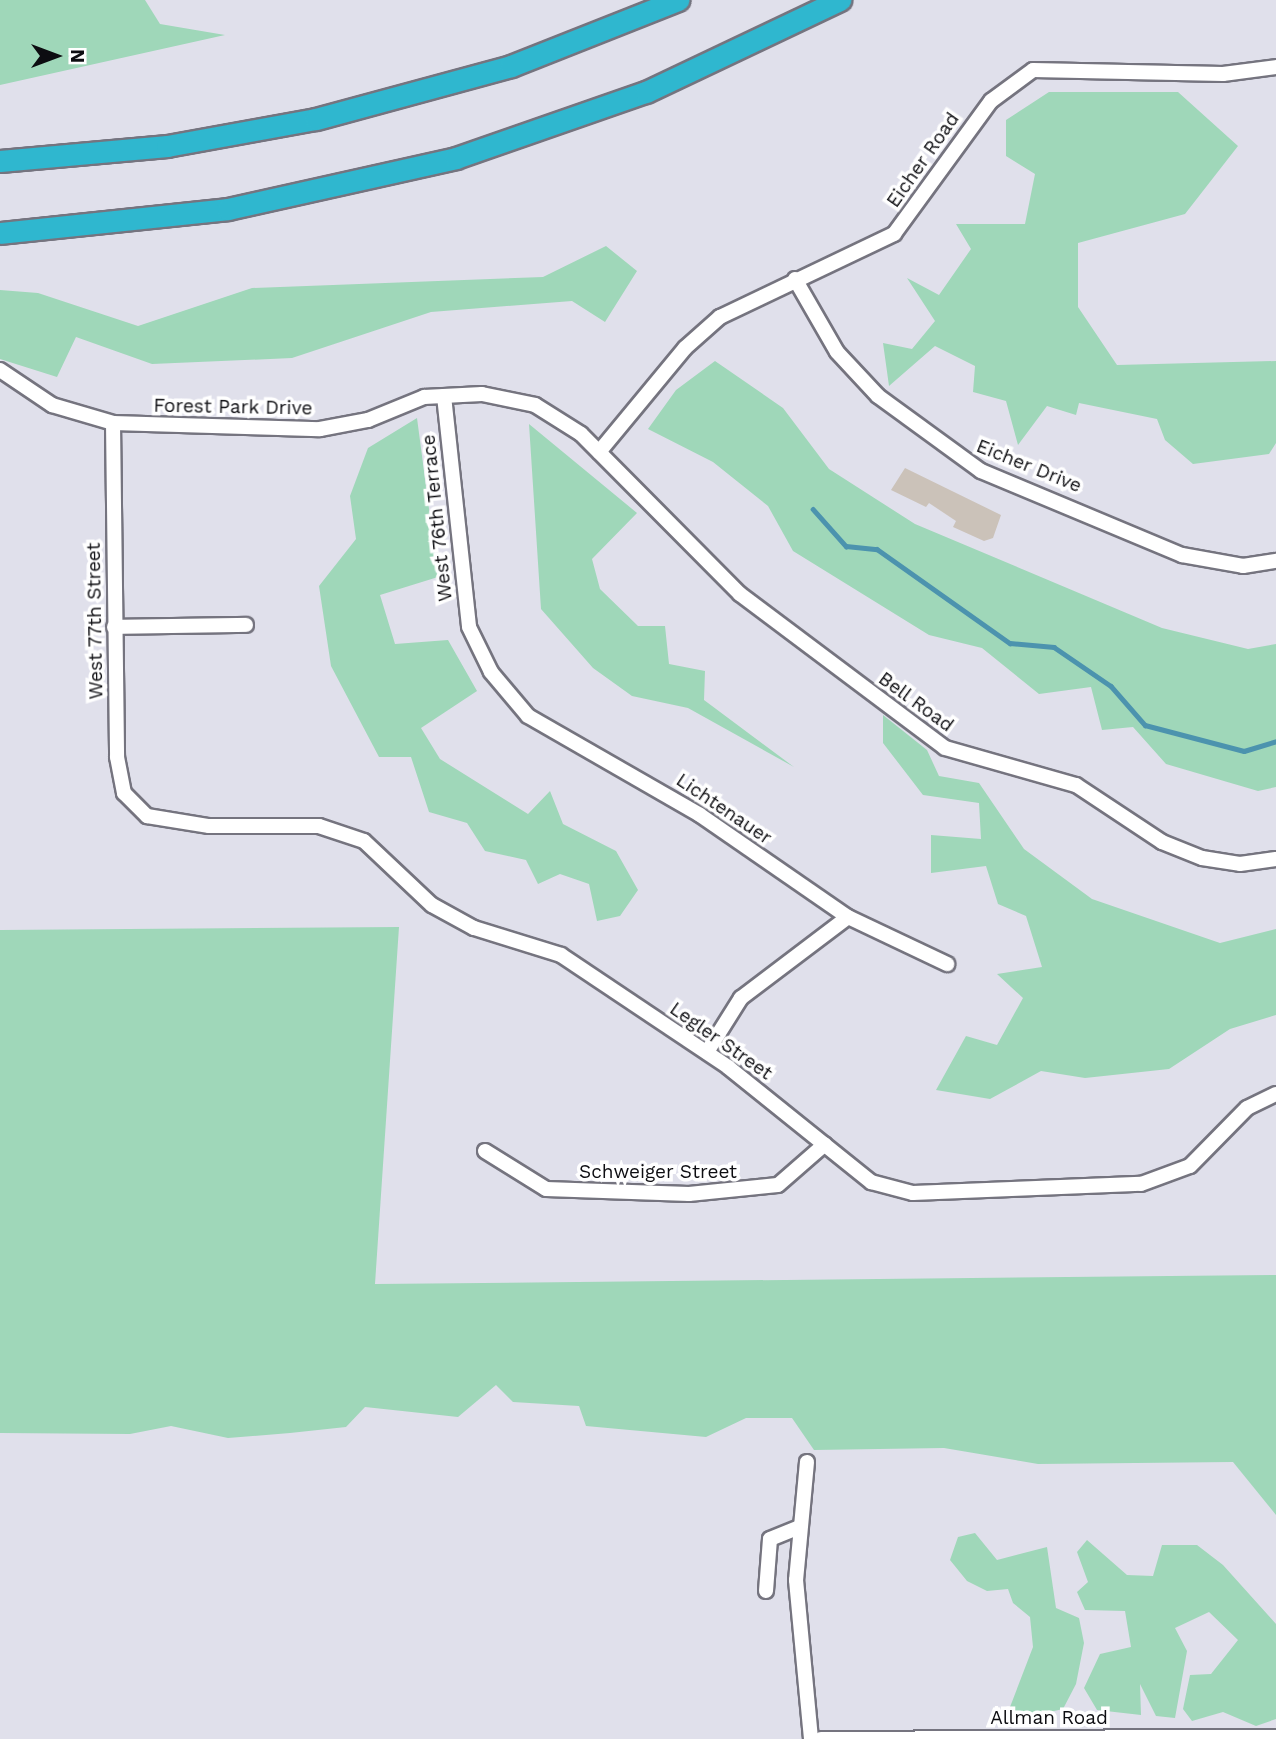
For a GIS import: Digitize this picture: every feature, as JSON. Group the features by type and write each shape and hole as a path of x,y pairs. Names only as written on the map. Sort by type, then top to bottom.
{"highway":[{"path":"0,161 167,146 316,119 511,66 678,0"},
{"path":"0,233 228,209 456,158 646,92 840,0"}],"street":[{"name":"Eicher Road","path":"598,452 642,399 720,317 894,234 991,101 1033,70 1223,74 1276,67"},
{"name":"Eicher Drive","path":"795,279 837,352 878,396 981,471 1092,512 1182,555 1243,566 1276,561"},
{"name":"Forest Park Drive","path":"0,370 52,405 113,423 320,429 444,396 482,394 535,405 598,452"},
{"name":"West 76th Terrace","path":"444,396 458,567 469,627 491,673"},
{"name":"West 77th Street","path":"113,423 114,627 119,769 124,793 141,811"},
{"name":"Bell Road","path":"598,452 740,594 946,748 1076,785 1162,842 1202,858 1240,864 1276,859"},
{"path":"114,627 246,625"},
{"name":"Lichtenauer","path":"491,673 528,716 570,746 641,778 848,917 947,964"},
{"name":"Legler Street","path":"141,811 164,822 318,826 349,835 376,849 452,918 561,954 706,1052 871,1182 913,1193 1142,1184 1190,1166 1247,1108 1275,1097"},
{"path":"706,1052 741,998 848,917"},
{"name":"Schweiger Street","path":"485,1151 546,1189 690,1194 778,1185 825,1144"},
{"path":"807,1462 796,1580 811,1739"},
{"path":"766,1591 770,1539 800,1527"},
{"name":"Allman Road","path":"821,1739 1276,1737"}],"green space":[{"path":"0,0 145,0 160,24 225,35 0,85"},
{"path":"1049,92 1178,92 1238,146 1185,214 1078,243 1078,307 1117,365 1276,361 1276,443 1269,454 1193,464 1165,440 1157,419 1079,403 1076,415 1047,406 1018,445 1006,401 973,392 975,366 935,346 889,386 883,343 912,349 935,321 907,278 939,295 971,249 956,224 1025,224 1035,174 1006,156 1006,120"},
{"path":"606,246 637,271 605,322 572,301 431,312 292,358 152,364 76,337 57,377 0,359 0,290 38,293 138,326 252,288 543,277"},
{"path":"715,361 783,408 829,469 915,524 1162,628 1248,649 1276,644 1276,787 1258,791 1166,764 1133,727 1102,730 1091,687 1039,694 982,648 929,635 793,551 768,506 713,462 648,429 676,390"},
{"path":"417,418 438,577 380,595 395,644 448,640 477,691 421,728 440,759 528,814 550,791 563,824 616,851 638,890 620,916 597,921 589,884 560,874 538,884 526,860 485,851 467,823 429,812 411,757 379,757 331,666 319,586 356,539 350,496 368,448"},
{"path":"529,424 637,513 592,559 600,589 638,626 665,626 669,664 705,671 704,700 794,767 688,708 632,696 593,668 541,609"},
{"path":"883,715 927,750 939,776 979,783 1024,849 1092,899 1220,943 1276,929 1276,1015 1230,1029 1169,1069 1085,1078 1041,1071 990,1099 936,1090 966,1036 997,1045 1023,998 997,974 1042,967 1026,916 998,904 986,866 931,873 931,835 981,839 979,803 923,795 883,743"},
{"path":"399,927 375,1284 1276,1275 1276,1515 1233,1462 1038,1464 944,1448 814,1450 792,1418 746,1418 706,1437 586,1426 579,1406 513,1402 496,1385 458,1417 365,1407 346,1427 228,1438 171,1426 130,1434 0,1433 0,930"},
{"path":"975,1533 997,1560 1047,1547 1056,1608 1079,1618 1084,1643 1076,1684 1063,1709 1019,1719 1010,1707 1033,1647 1030,1617 1013,1603 1008,1589 987,1591 967,1581 950,1560 958,1537"},
{"path":"1087,1540 1127,1575 1153,1576 1162,1545 1197,1545 1223,1565 1276,1624 1276,1719 1256,1726 1223,1712 1192,1721 1183,1709 1190,1675 1211,1674 1238,1640 1209,1612 1175,1628 1187,1651 1175,1718 1156,1716 1140,1684 1141,1715 1097,1710 1084,1688 1100,1654 1131,1647 1125,1611 1085,1610 1077,1592 1088,1582 1077,1552"}],"building":[{"path":"905,468 1001,515 993,538 984,541 953,527 956,521 929,503 926,507 891,490"}],"waterway":[{"path":"813,509 846,546 877,549 1010,643 1054,647 1111,686 1145,725 1244,751 1276,741"}]}
